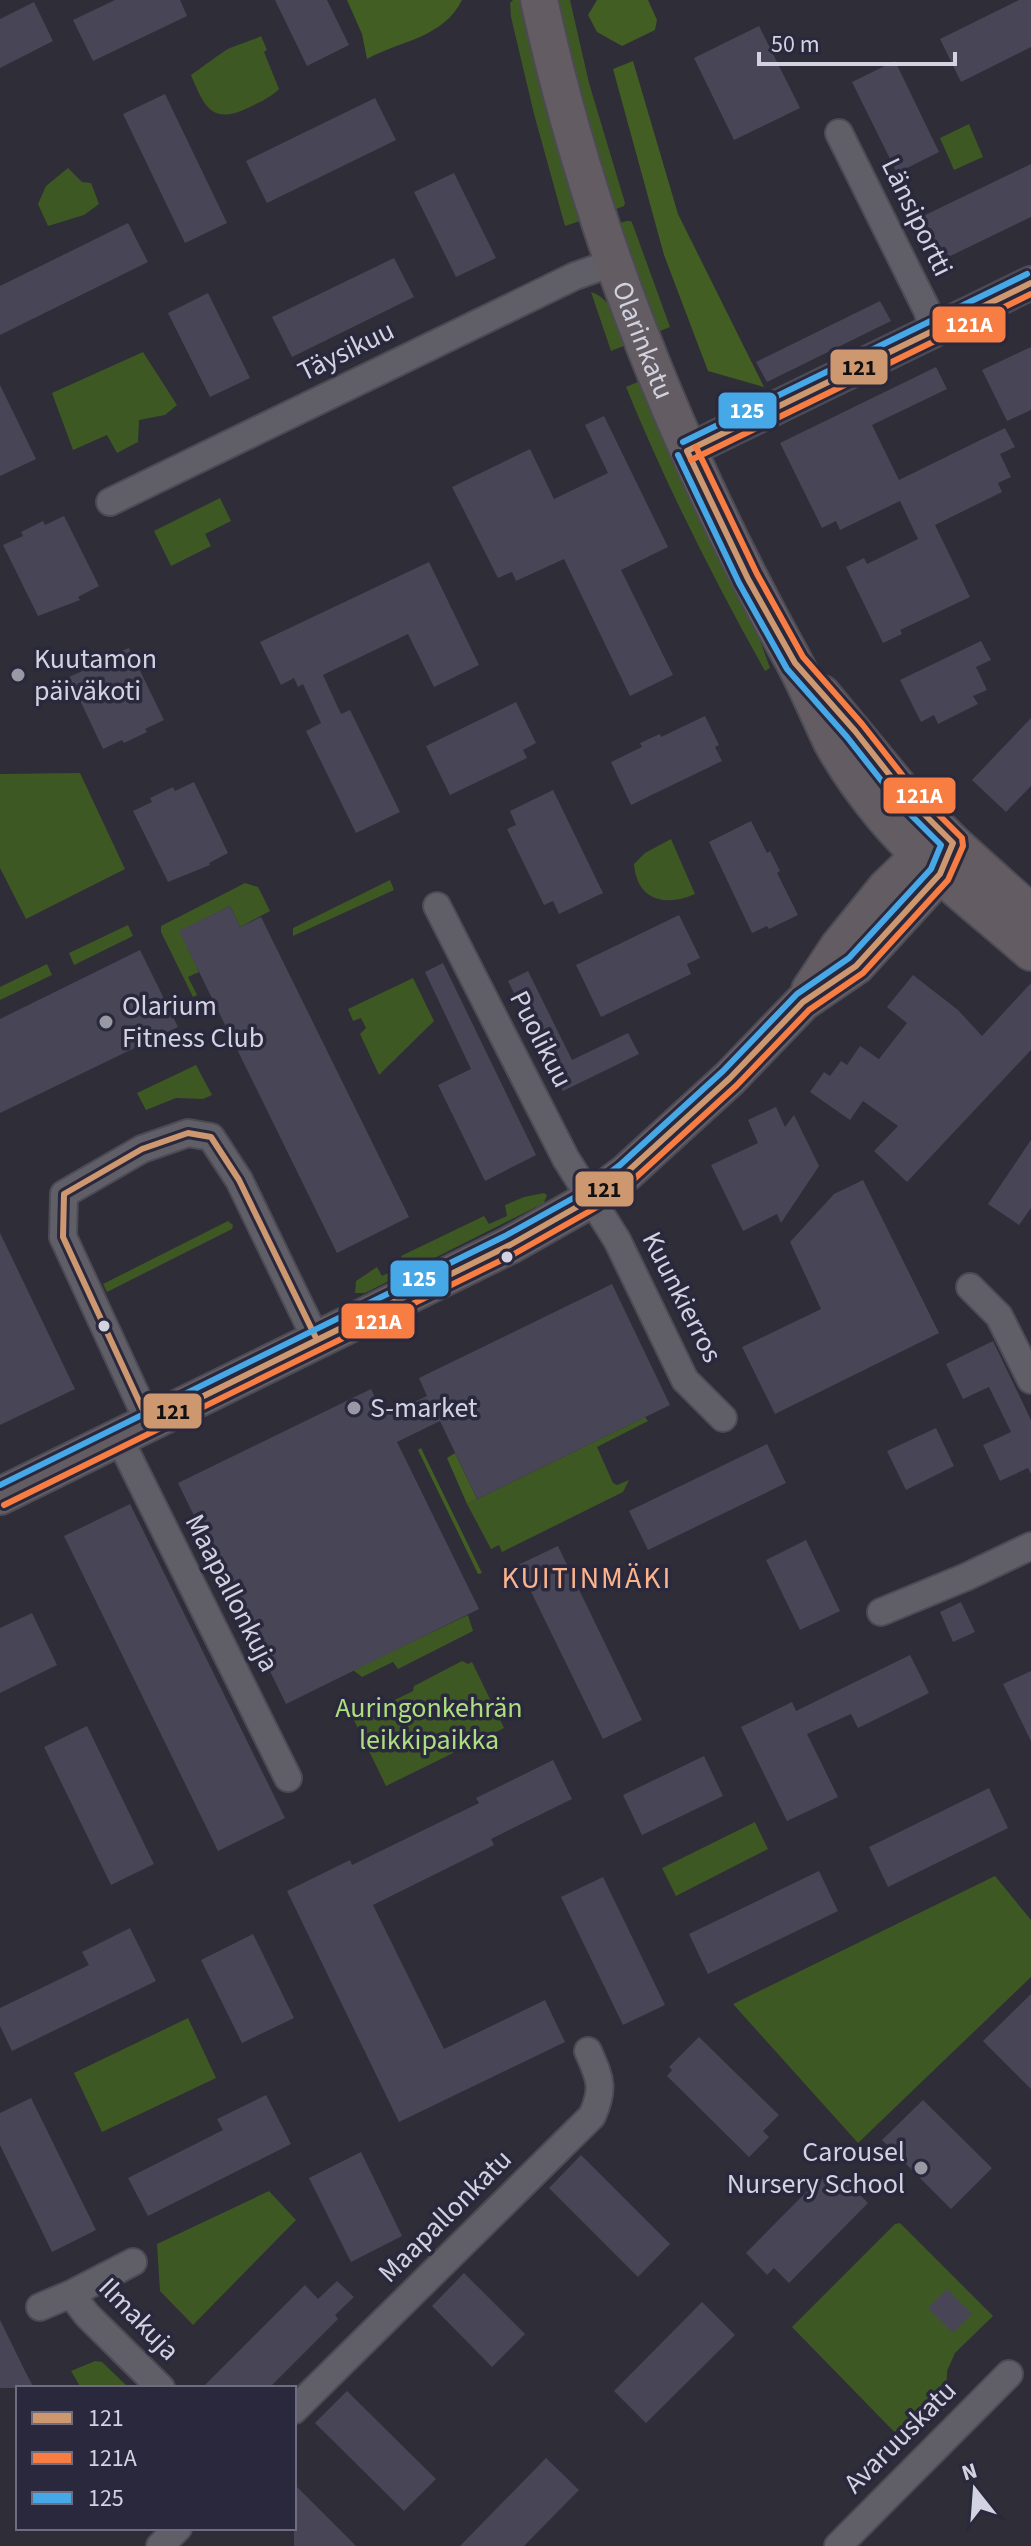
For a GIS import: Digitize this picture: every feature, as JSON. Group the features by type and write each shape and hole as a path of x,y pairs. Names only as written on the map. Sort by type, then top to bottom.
{"main road":[{"name":"Olarinkatu","path":"539,0 572,137 612,263 647,358 687,451 748,579 795,663 855,731 907,797 938,857 1031,952"},
{"name":"Olarinkatu","path":"938,857 1031,913"},
{"path":"0,1496 510,1245 591,1199 626,1173 681,1124 803,1002 856,966 938,857"}],"street":[{"name":"Länsiportti","path":"839,133 927,310 933,330"},
{"name":"Täysikuu","path":"110,502 575,276 612,263"},
{"path":"687,451 1031,283"},
{"name":"Puolikuu","path":"437,906 566,1159 591,1199"},
{"name":"Maapallonkuja","path":"288,1778 134,1431 63,1237 64,1194 142,1149 188,1133 211,1137 239,1180 317,1341"},
{"name":"Kuunkierros","path":"591,1199 617,1240 685,1380 723,1418"},
{"path":"970,1287 999,1316 1031,1380"},
{"path":"881,1612 1031,1546"},
{"name":"Maapallonkatu","path":"296,2408 592,2116 600,2099 601,2081 588,2051"},
{"name":"Ilmakuja","path":"40,2307 133,2262"},
{"name":"Ilmakuja","path":"71,2294 87,2315 159,2386"},
{"name":"Avaruuskatu","path":"838,2546 1009,2374"},
{"path":"160,2546 176,2530"}],"green space":[{"path":"347,0 462,0 454,13 433,30 367,59 362,34"},
{"path":"519,0 525,16 580,221 565,226 511,17 510,3"},
{"path":"555,0 570,0 589,83 625,203 611,211"},
{"path":"597,0 648,0 657,20 655,30 622,46 597,32 588,15"},
{"path":"261,36 279,89 239,112 219,114 212,111 201,97 191,75 227,50"},
{"path":"633,61 678,214 764,387 708,371 664,255 613,69"},
{"path":"969,124 983,157 954,170 940,138"},
{"path":"68,168 82,182 91,183 99,204 84,215 48,226 38,204 46,186"},
{"path":"627,221 633,225 670,327 655,333 615,224"},
{"path":"591,292 610,306 626,345 611,351"},
{"path":"143,352 177,405 165,415 139,420 138,442 117,453 107,435 73,450 52,393"},
{"path":"640,381 714,548 757,632 770,668 765,671 691,531 641,424 626,387"},
{"path":"220,498 231,521 205,534 211,546 171,566 154,531"},
{"path":"80,773 125,869 26,919 0,868 0,774"},
{"path":"671,839 695,894 664,900 655,898 641,886 634,864 645,853"},
{"path":"390,880 394,890 293,936 293,928"},
{"path":"245,883 258,887 270,911 240,927 230,906 180,931 199,972 188,977 197,995 193,997 161,932 161,926"},
{"path":"128,925 133,936 74,965 69,953"},
{"path":"47,964 52,975 0,1000 0,987"},
{"path":"413,978 434,1021 379,1075 360,1034 366,1028 361,1018 353,1021 348,1009"},
{"path":"196,1065 212,1095 203,1099 176,1098 146,1110 137,1093"},
{"path":"544,1193 547,1195 544,1203 365,1293 355,1293 356,1281 377,1267 382,1276 403,1266 401,1256 484,1216 489,1224 507,1216 505,1205"},
{"path":"228,1221 233,1225 232,1229 107,1292 103,1284"},
{"path":"645,1417 648,1421 597,1447 613,1483 617,1485 629,1480 623,1492 502,1552 499,1545 491,1549 467,1504"},
{"path":"421,1448 482,1573 478,1574 418,1450"},
{"path":"455,1453 477,1499 467,1504 447,1458"},
{"path":"468,1615 473,1631 398,1669 393,1662 362,1677 353,1670"},
{"name":"Auringonkehrän leikkipaikka","path":"462,1661 472,1662 504,1728 386,1786 354,1720 413,1691 414,1686"},
{"path":"755,1822 768,1849 676,1896 662,1868"},
{"path":"995,1876 1031,1920 1031,1977 858,2143 733,2004"},
{"path":"188,2018 216,2078 102,2132 74,2073"},
{"path":"269,2191 296,2220 193,2325 160,2291 157,2244"},
{"path":"900,2223 993,2316 955,2353 947,2371 946,2408 907,2445 792,2327 895,2224"},
{"path":"95,2361 102,2362 127,2386 80,2386 71,2371"}],"building":[{"path":"115,0 180,0 187,16 93,61 73,20"},
{"path":"275,0 327,0 349,45 307,66"},
{"path":"1019,0 1031,0 1031,47 961,82 940,39"},
{"path":"34,2 53,41 0,68 0,19"},
{"path":"759,26 800,108 734,140 694,58"},
{"path":"895,61 939,152 897,173 852,82"},
{"path":"165,94 227,223 185,243 123,114"},
{"path":"375,98 396,140 267,203 246,161"},
{"path":"1031,164 1031,217 940,261 919,218"},
{"path":"454,173 496,258 456,277 414,192"},
{"path":"128,223 148,262 0,335 0,286"},
{"path":"394,258 414,297 292,357 272,317"},
{"path":"208,293 250,378 210,397 168,313"},
{"path":"880,301 891,321 767,382 756,362"},
{"path":"1031,347 1031,410 1007,421 982,370"},
{"path":"936,367 947,389 872,425 899,480 1005,428 1015,447 1000,454 1011,477 998,483 1002,492 935,525 970,597 900,630 902,634 883,643 846,567 864,558 867,564 918,539 900,501 840,530 836,521 822,528 780,443"},
{"path":"0,385 36,459 0,476"},
{"path":"604,416 668,547 621,570 673,675 630,696 564,559 516,581 512,572 498,578 452,487 530,449 554,499 608,473 585,425"},
{"path":"64,516 99,586 78,597 80,600 38,616 3,545 23,536 21,532 43,521 45,525"},
{"path":"429,562 479,665 434,687 408,634 323,675 341,714 350,710 400,812 356,833 306,731 321,723 303,684 298,687 294,678 281,685 260,642"},
{"path":"981,641 991,660 976,667 987,690 973,696 978,704 938,724 934,715 921,722 900,680"},
{"path":"129,648 164,720 124,743 122,740 103,749 69,677 87,669 86,665"},
{"path":"516,702 536,743 523,750 527,758 450,795 426,746"},
{"path":"705,716 719,745 715,747 722,761 631,805 611,762 642,747 640,743 660,734 661,737"},
{"path":"1031,718 1031,786 1006,812 972,780"},
{"path":"194,782 228,853 210,865 168,882 133,811 152,802 150,798 173,787 175,791"},
{"path":"553,790 603,893 559,914 553,901 544,905 507,829 516,825 510,811"},
{"path":"751,821 780,871 777,873 798,915 769,929 767,926 752,933 709,842"},
{"path":"230,906 240,927 261,917 409,1217 337,1253 179,931"},
{"path":"679,915 700,958 687,964 691,974 601,1017 576,965"},
{"path":"140,950 178,1027 0,1113 0,1019"},
{"path":"443,963 536,1155 485,1181 438,1085 471,1069 425,972"},
{"path":"528,971 572,1060 628,1033 639,1054 563,1091 508,981"},
{"path":"913,975 958,1010 982,1036 1031,983 1031,1050 907,1182 874,1151 898,1126 863,1101 850,1120 810,1092 824,1072 830,1076 841,1061 847,1065 860,1046 879,1059 907,1023 887,1007"},
{"path":"776,1107 785,1127 794,1115 819,1166 781,1223 777,1214 743,1231 711,1165 758,1143 748,1120"},
{"path":"1031,1140 1031,1208 1019,1225 988,1204"},
{"path":"863,1180 939,1333 775,1414 742,1347 821,1309 790,1242 834,1194"},
{"path":"0,1233 75,1389 0,1425"},
{"path":"612,1284 670,1405 477,1499 440,1421 397,1442 479,1609 286,1704 178,1483 371,1389 384,1416 427,1396 419,1378"},
{"path":"993,1341 1031,1420 1031,1474 1028,1468 1000,1481 983,1445 1011,1432 989,1387 963,1399 946,1364"},
{"path":"936,1428 954,1466 906,1490 887,1451"},
{"path":"767,1444 786,1483 648,1550 629,1511"},
{"path":"130,1504 285,1818 218,1851 64,1536"},
{"path":"806,1540 840,1611 800,1630 766,1560"},
{"path":"558,1546 642,1720 603,1739 518,1565"},
{"path":"961,1602 975,1632 953,1642 940,1612"},
{"path":"32,1613 57,1665 0,1693 0,1628"},
{"path":"910,1655 929,1693 858,1728 851,1714 807,1734 838,1797 787,1821 741,1727 792,1702 796,1711"},
{"path":"1031,1671 1031,1741 1003,1684"},
{"path":"87,1726 154,1864 111,1885 44,1747"},
{"path":"704,1756 723,1796 642,1835 623,1795"},
{"path":"553,1760 572,1799 491,1839 494,1845 373,1905 444,2049 545,2000 565,2042 399,2122 287,1891 350,1860 352,1865 479,1803 476,1798"},
{"path":"989,1788 1008,1828 888,1887 869,1847"},
{"path":"819,1871 838,1911 708,1974 689,1934"},
{"path":"603,1877 665,2005 623,2025 561,1897"},
{"path":"130,1928 156,1981 12,2051 0,2026 0,2008 89,1965 82,1952"},
{"path":"253,1934 294,2018 242,2043 201,1960"},
{"path":"1031,1994 1031,2089 983,2041"},
{"path":"699,2037 779,2115 763,2131 769,2137 749,2157 667,2076 672,2070 669,2067"},
{"path":"266,2095 291,2144 148,2216 128,2178 223,2130 217,2119"},
{"path":"31,2098 96,2230 52,2252 0,2145 0,2113"},
{"path":"923,2100 992,2168 951,2209 882,2140"},
{"path":"361,2152 402,2236 351,2262 309,2178"},
{"path":"581,2155 670,2244 638,2277 549,2188"},
{"path":"837,2172 868,2203 789,2283 774,2268 767,2275 746,2253 821,2177 826,2183"},
{"path":"464,2273 525,2334 492,2367 432,2306"},
{"path":"337,2281 354,2297 335,2315 338,2319 271,2386 204,2386 305,2285 318,2299"},
{"path":"947,2289 972,2314 953,2333 928,2308"},
{"path":"702,2302 735,2335 646,2423 614,2391"},
{"path":"0,2320 33,2386 0,2388"},
{"path":"347,2391 436,2479 404,2511 315,2423"},
{"path":"546,2458 579,2490 524,2546 460,2546"},
{"path":"296,2486 356,2546 294,2546"}],"transit line":[{"name":"125","path":"683,442 1027,274"},
{"name":"121","path":"687,451 1031,283"},
{"name":"121A","path":"691,460 1031,294"},
{"name":"121A","path":"4,1505 514,1254 597,1207 633,1180 737,1085 809,1010 863,973 948,880 963,846 962,838 914,790 803,657 757,574 696,447"},
{"name":"121","path":"317,1340 510,1245 591,1199 626,1173 730,1078 803,1002 856,966 940,874 953,843 907,797 855,731 795,663 748,579 687,451"},
{"name":"125","path":"0,1485 505,1236 586,1191 620,1165 723,1071 797,994 849,958 931,869 941,845 899,803 847,737 787,669 739,583 678,455"},
{"name":"121","path":"188,1133 211,1137 239,1180 317,1340 149,1423 63,1237 64,1194 142,1149 188,1133"}],"place":[{"name":"Kuutamon päiväkoti","path":"18,675"},
{"name":"Olarium Fitness Club","path":"106,1022"},
{"name":"S-market","path":"354,1408"},
{"name":"Carousel Nursery School","path":"921,2168"}],"district":[{"name":"KUITINMÄKI","path":"587,1578"}]}
